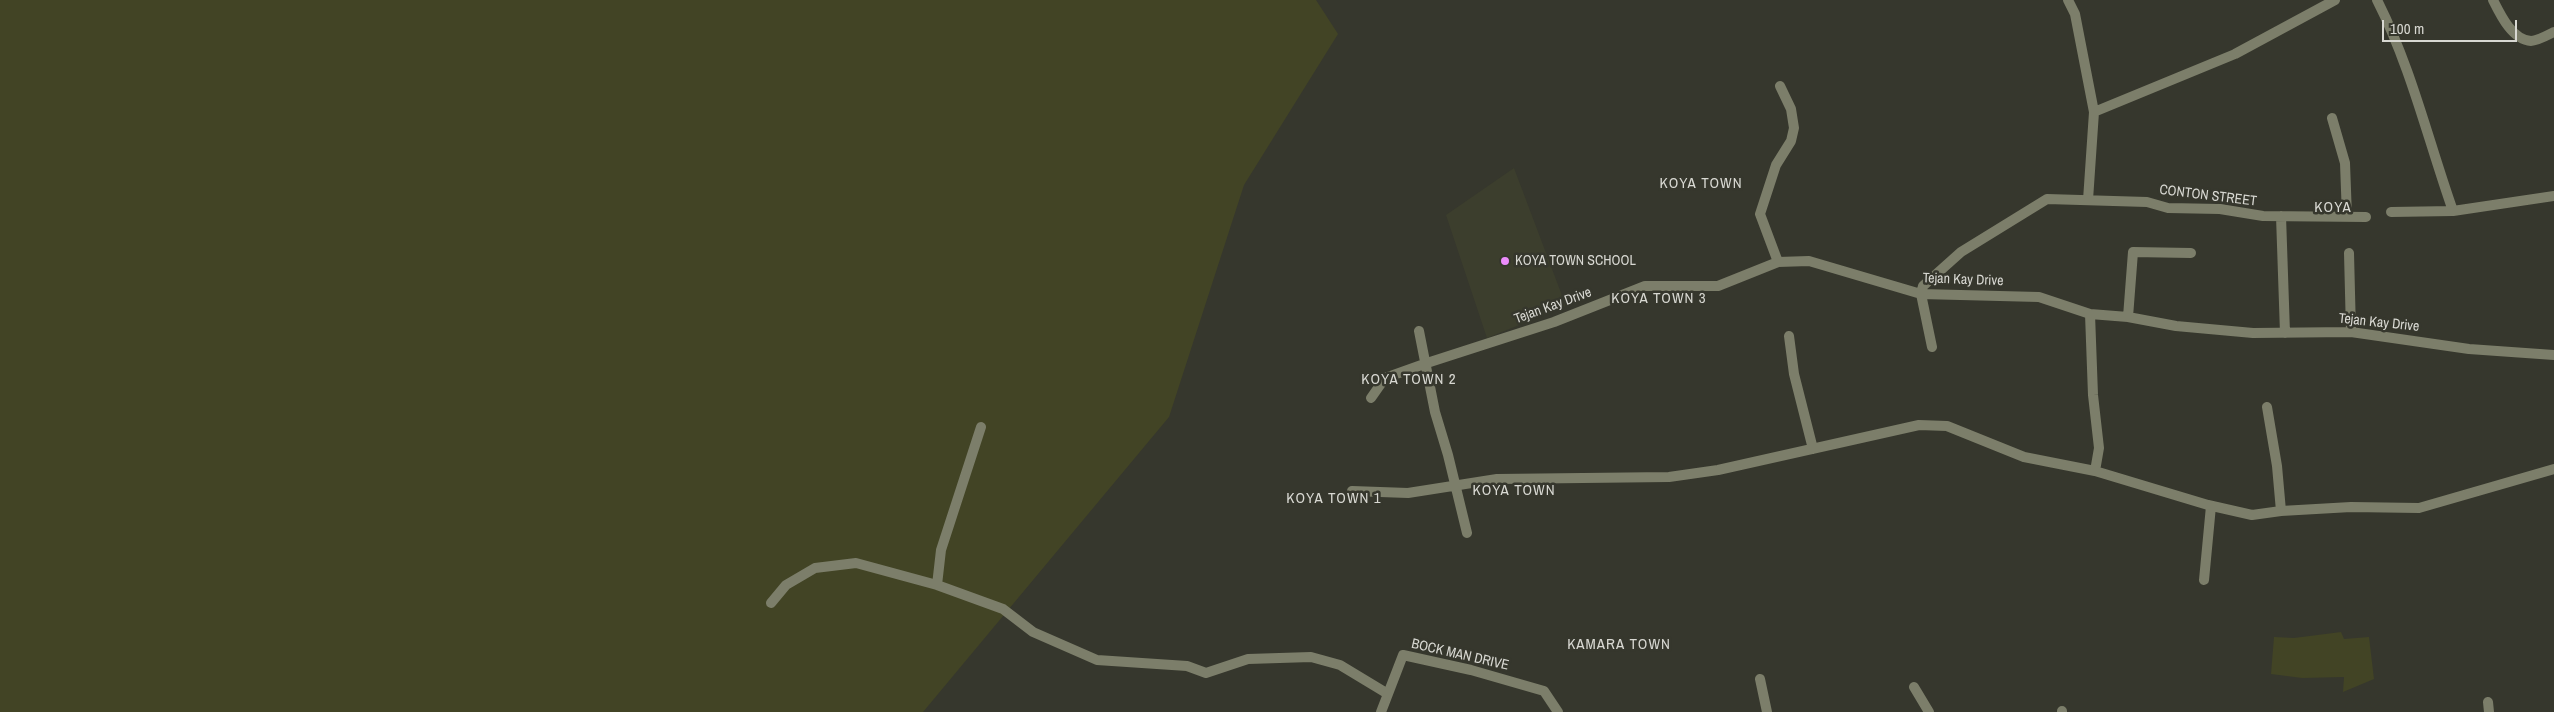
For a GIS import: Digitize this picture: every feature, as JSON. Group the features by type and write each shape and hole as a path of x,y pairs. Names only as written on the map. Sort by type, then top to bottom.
{"street":[{"path":"2068,0 2075,14 2094,112 2088,200"},
{"path":"2094,112 2235,54 2336,0"},
{"path":"2377,0 2390,27 2421,106 2434,159 2453,211"},
{"path":"2493,0 2504,20 2519,36 2531,41 2554,32"},
{"path":"1778,262 1760,214 1776,166 1791,141 1794,128 1791,109 1780,86"},
{"path":"2332,118 2345,162 2348,217"},
{"path":"2391,212 2453,211 2554,196"},
{"name":"CONTON STREET","path":"1921,294 1923,286 1961,252 2047,199 2147,202 2168,208 2220,209 2263,216 2366,217"},
{"path":"2281,216 2285,332"},
{"path":"2128,317 2133,252 2191,254"},
{"path":"2350,254 2352,332"},
{"name":"Tejan Kay Drive","path":"1371,398 1385,378 1427,362 1554,322 1645,286 1718,286 1778,262 1809,260 1921,294 2039,297 2090,314 2128,317 2185,327 2253,333 2352,332 2469,349 2554,355"},
{"path":"1921,294 1932,347"},
{"path":"2090,314 2093,395 2099,448 2095,471"},
{"path":"1419,331 1427,362 1435,412 1467,533"},
{"path":"1789,336 1794,374 1813,448"},
{"path":"2267,408 2277,466 2281,511"},
{"path":"1352,491 1408,493 1497,478 1669,477 1718,470 1919,425 1947,426 2024,457 2095,471 2211,506 2252,515 2281,511 2351,507 2418,508 2554,469"},
{"path":"937,585 941,550 980,427"},
{"path":"2204,580 2211,506"},
{"path":"771,602 786,584 815,568 856,563 937,585 1003,609 1033,632 1097,660 1188,666 1206,673 1248,659 1311,657 1340,666 1388,694"},
{"name":"BOCK MAN DRIVE","path":"1381,712 1403,655 1471,670 1544,691 1558,712"},
{"path":"1760,679 1767,712"},
{"path":"1914,687 1929,712"}],"shaded area":[{"name":"KOYA TOWN SCHOOL","path":"1514,168 1566,306 1487,338 1446,215"}],"green space":[{"path":"0,0 1316,0 1338,34 1244,185 1169,417 923,712 0,712"},
{"path":"2341,632 2344,639 2369,637 2374,679 2343,692 2344,677 2302,678 2271,674 2274,637 2294,638"}],"place":[{"name":"KOYA TOWN SCHOOL","path":"1505,261"}],"district":[{"name":"KOYA TOWN","path":"1701,184"},
{"name":"KOYA","path":"2333,208"},
{"name":"KOYA TOWN 3","path":"1659,299"},
{"name":"KOYA TOWN 2","path":"1409,380"},
{"name":"KOYA TOWN","path":"1514,491"},
{"name":"KOYA TOWN 1","path":"1334,499"},
{"name":"KAMARA TOWN","path":"1619,645"}]}
